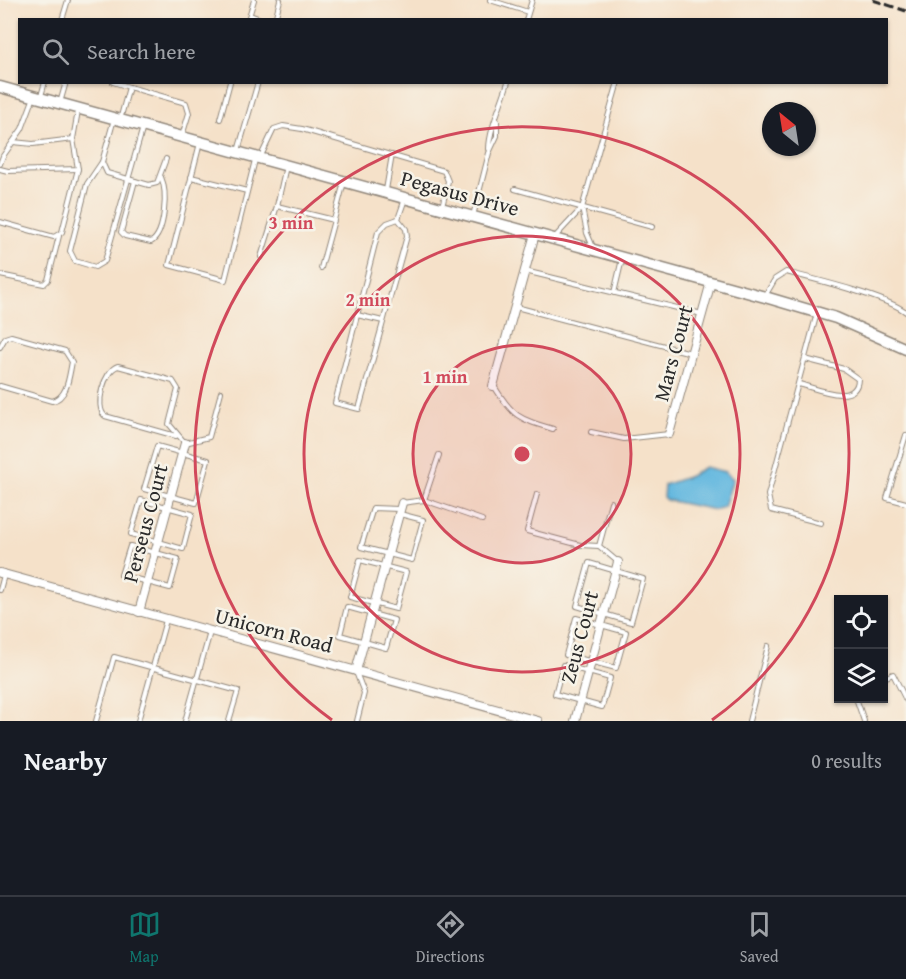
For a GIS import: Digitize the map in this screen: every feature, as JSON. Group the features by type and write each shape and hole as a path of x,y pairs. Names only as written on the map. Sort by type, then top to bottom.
{"street":[{"name":"Pegasus Drive","path":"0,87 817,312 867,330 906,349"},
{"path":"493,386 535,234"},
{"name":"Mars Court","path":"669,434 711,282"},
{"name":"Perseus Court","path":"139,612 184,448"},
{"path":"356,671 400,509"},
{"name":"Zeus Court","path":"575,721 617,566"},
{"name":"Unicorn Road","path":"2,574 538,721"}],"lane":[{"path":"63,18 68,0"},
{"path":"249,17 254,0"},
{"path":"276,18 280,0"},
{"path":"490,0 528,12"},
{"path":"526,18 531,0"},
{"path":"44,84 0,166 8,171 78,169"},
{"path":"60,103 65,84"},
{"path":"119,84 186,103 189,113 181,137"},
{"path":"219,119 229,84"},
{"path":"238,152 257,84"},
{"path":"472,216 489,153 497,136 497,121 507,84"},
{"path":"553,239 582,208 617,84"},
{"path":"129,87 102,162 87,184 70,251 75,261 95,267 105,261 143,126"},
{"path":"0,275 39,285 48,280 78,169 73,139 79,109"},
{"path":"489,153 489,134 497,121"},
{"path":"200,142 169,265 225,280 247,191 258,158 274,129 283,126 444,171 448,181 442,208"},
{"path":"13,142 33,144 73,139"},
{"path":"386,193 392,155"},
{"path":"102,162 106,173 149,185 157,183 161,177 166,159"},
{"path":"261,257 277,206 286,166"},
{"path":"135,181 121,232 125,236 151,242 156,237 166,197 161,177"},
{"path":"191,177 247,191"},
{"path":"321,268 344,181"},
{"path":"515,189 652,227"},
{"path":"398,219 405,198"},
{"path":"277,206 334,220"},
{"path":"582,208 587,232 595,250"},
{"path":"398,219 406,229 407,236 358,409 335,402 378,232 387,223 398,219"},
{"path":"0,222 54,237 59,236"},
{"path":"614,293 622,258"},
{"path":"525,271 702,314"},
{"path":"765,297 775,279 786,272 843,287 894,305 906,312"},
{"path":"515,307 692,353"},
{"path":"817,312 768,495 768,505 771,510 821,523"},
{"path":"357,315 383,321"},
{"path":"0,347 5,338 11,336 65,351 72,362 64,394 59,400 52,401 0,386"},
{"path":"799,384 843,395 852,392 858,385 858,379 850,371 805,359"},
{"path":"176,436 105,416 99,406 108,372 112,368 118,366 173,381 178,389 169,424 184,448"},
{"path":"493,386 506,405 521,420 553,429"},
{"path":"184,448 209,437 221,392"},
{"path":"591,432 624,439 669,434"},
{"path":"906,435 887,498 906,503"},
{"path":"157,446 184,448 208,460 196,503 144,489 157,446"},
{"path":"424,500 440,455"},
{"path":"537,494 527,531 580,545 599,546 617,566"},
{"path":"141,500 168,507 192,514 183,549 131,534 141,500"},
{"path":"400,509 423,520 412,560 362,547 373,508 400,509 424,500 482,520"},
{"path":"599,546 611,502"},
{"path":"130,546 155,553 178,559 170,588 121,575 130,546"},
{"path":"360,560 384,567 406,572 396,609 350,597 360,560"},
{"path":"589,563 617,566 643,579 631,622 577,606 589,563"},
{"path":"0,590 2,574"},
{"path":"347,607 372,613 394,620 386,648 340,635 347,607"},
{"path":"576,618 601,624 626,632 616,668 566,655 576,618"},
{"path":"138,721 166,619"},
{"path":"186,721 211,631"},
{"path":"749,721 768,646"},
{"path":"96,721 114,657 238,691 229,721"},
{"path":"563,665 588,672 610,678 602,707 555,694 563,665"},
{"path":"356,671 364,693 357,721"},
{"path":"888,676 893,674 906,700"},
{"path":"857,703 864,721"}],"water":[{"path":"705,467 725,472 733,479 724,507 715,510 666,500 663,497 664,485 690,476"}],"railway":[{"path":"873,0 906,11"}]}
